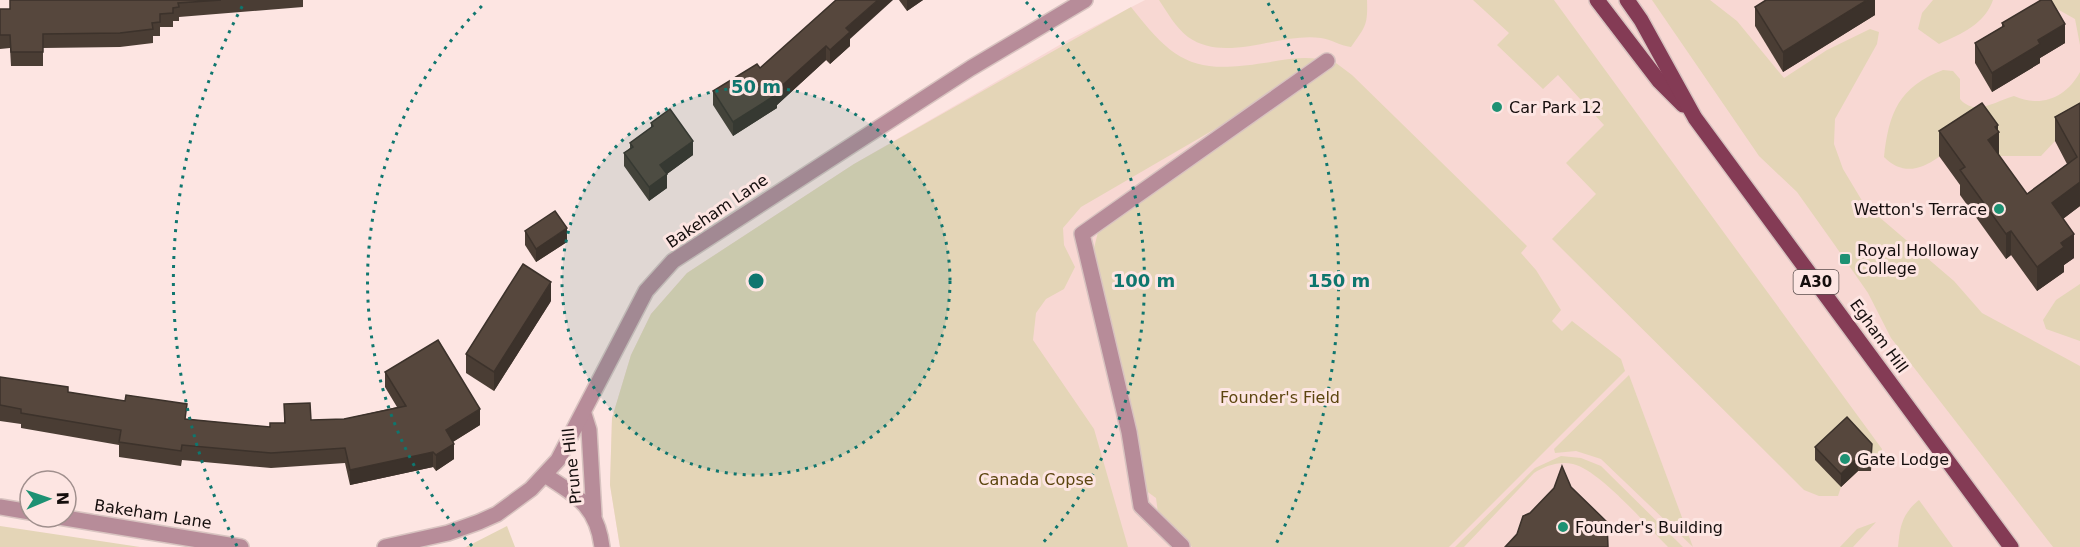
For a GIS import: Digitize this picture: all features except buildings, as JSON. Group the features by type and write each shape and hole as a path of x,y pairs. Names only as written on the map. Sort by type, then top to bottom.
{"main road":[{"name":"Egham Hill","path":"1597,0 1659,81 1695,118"},
{"name":"Egham Hill","path":"1627,0 1641,20 1695,118 2011,547"}],"street":[{"name":"Bakeham Lane","path":"385,547 448,533 479,522 517,501 545,475 558,459 584,414 646,291 673,261 971,68 1085,0"},
{"path":"1182,546 1141,506 1129,432 1082,234 1327,61"},
{"name":"Prune Hill","path":"584,414 589,430 594,515"},
{"name":"Prune Hill","path":"545,475 584,502 600,528 602,547"},
{"path":"0,507 18,510"},
{"name":"Bakeham Lane","path":"78,520 241,547"}],"shaded area":[{"path":"1145,0 2080,0 2080,547 620,547 610,485 612,418 631,355 651,314 687,273 854,164 1068,40"}],"green space":[{"path":"1159,0 1367,0 1367,16 1362,30 1351,47 1325,39 1305,37 1236,48 1219,48 1203,45 1188,37 1176,25"},
{"path":"1473,0 1554,0 1882,449 1879,462 1867,471 1858,471 1841,487 1838,496 1819,496 1804,490 1552,239 1596,194 1566,163 1604,125 1558,75 1543,89 1497,45 1509,33"},
{"path":"1652,0 1710,0 1737,21 1784,78 1827,50 1870,29 1879,32 1877,44 1835,119 1834,144 1843,169 1864,204 1954,281 1982,313 2080,366 2080,547 2053,547 1891,338 1868,293 1834,244 1797,192 1759,156"},
{"path":"1933,0 1993,0 1978,22 1964,32 1939,44 1918,29 1922,13"},
{"path":"2041,0 2080,0 2080,45 2075,19"},
{"name":"Canada Copse","path":"1131,7 1160,41 1187,60 1202,65 1240,66 1291,59 1319,59 1234,118 1081,207 1063,228 1064,245 1075,267 1064,289 1046,299 1036,313 1033,340 1094,429 1128,547 620,547 610,485 612,418 631,355 651,314 687,273 854,164"},
{"name":"Founder's Field","path":"1336,63 1352,75 1527,246 1521,253 1536,270 1561,310 1552,321 1562,331 1572,321 1621,359 1625,371 1449,547 1192,547 1158,513 1156,498 1145,490 1094,248 1098,232"},
{"path":"1943,70 1953,71 1960,79 1960,99 1973,107 1986,106 2014,96 2043,101 2068,88 2080,72 2080,128 2055,141 2041,156 1999,156 1965,137 1926,165 1905,169 1895,165 1884,157 1893,114 1906,93 1916,84"},
{"path":"2080,284 2080,341 2046,329 2043,320 2056,300"},
{"path":"1629,375 1693,547 1601,459 1576,451 1555,453 1554,449"},
{"path":"1561,456 1581,458 1601,466 1683,547 1668,547 1623,500 1597,477 1573,464 1562,463 1548,466 1534,473 1464,547 1455,547 1535,468"},
{"path":"1919,500 1953,547 1898,547 1903,521 1909,510"},
{"path":"1876,522 1853,547 1840,547 1857,529"},
{"path":"0,526 140,547 0,547"},
{"path":"507,526 515,547 466,547"}],"place":[{"name":"Car Park 12","path":"1497,107"},
{"name":"Wetton's Terrace","path":"1999,209"},
{"name":"Royal Holloway College","path":"1845,259"},
{"name":"Gate Lodge","path":"1845,459"},
{"name":"Founder's Building","path":"1563,527"}]}
